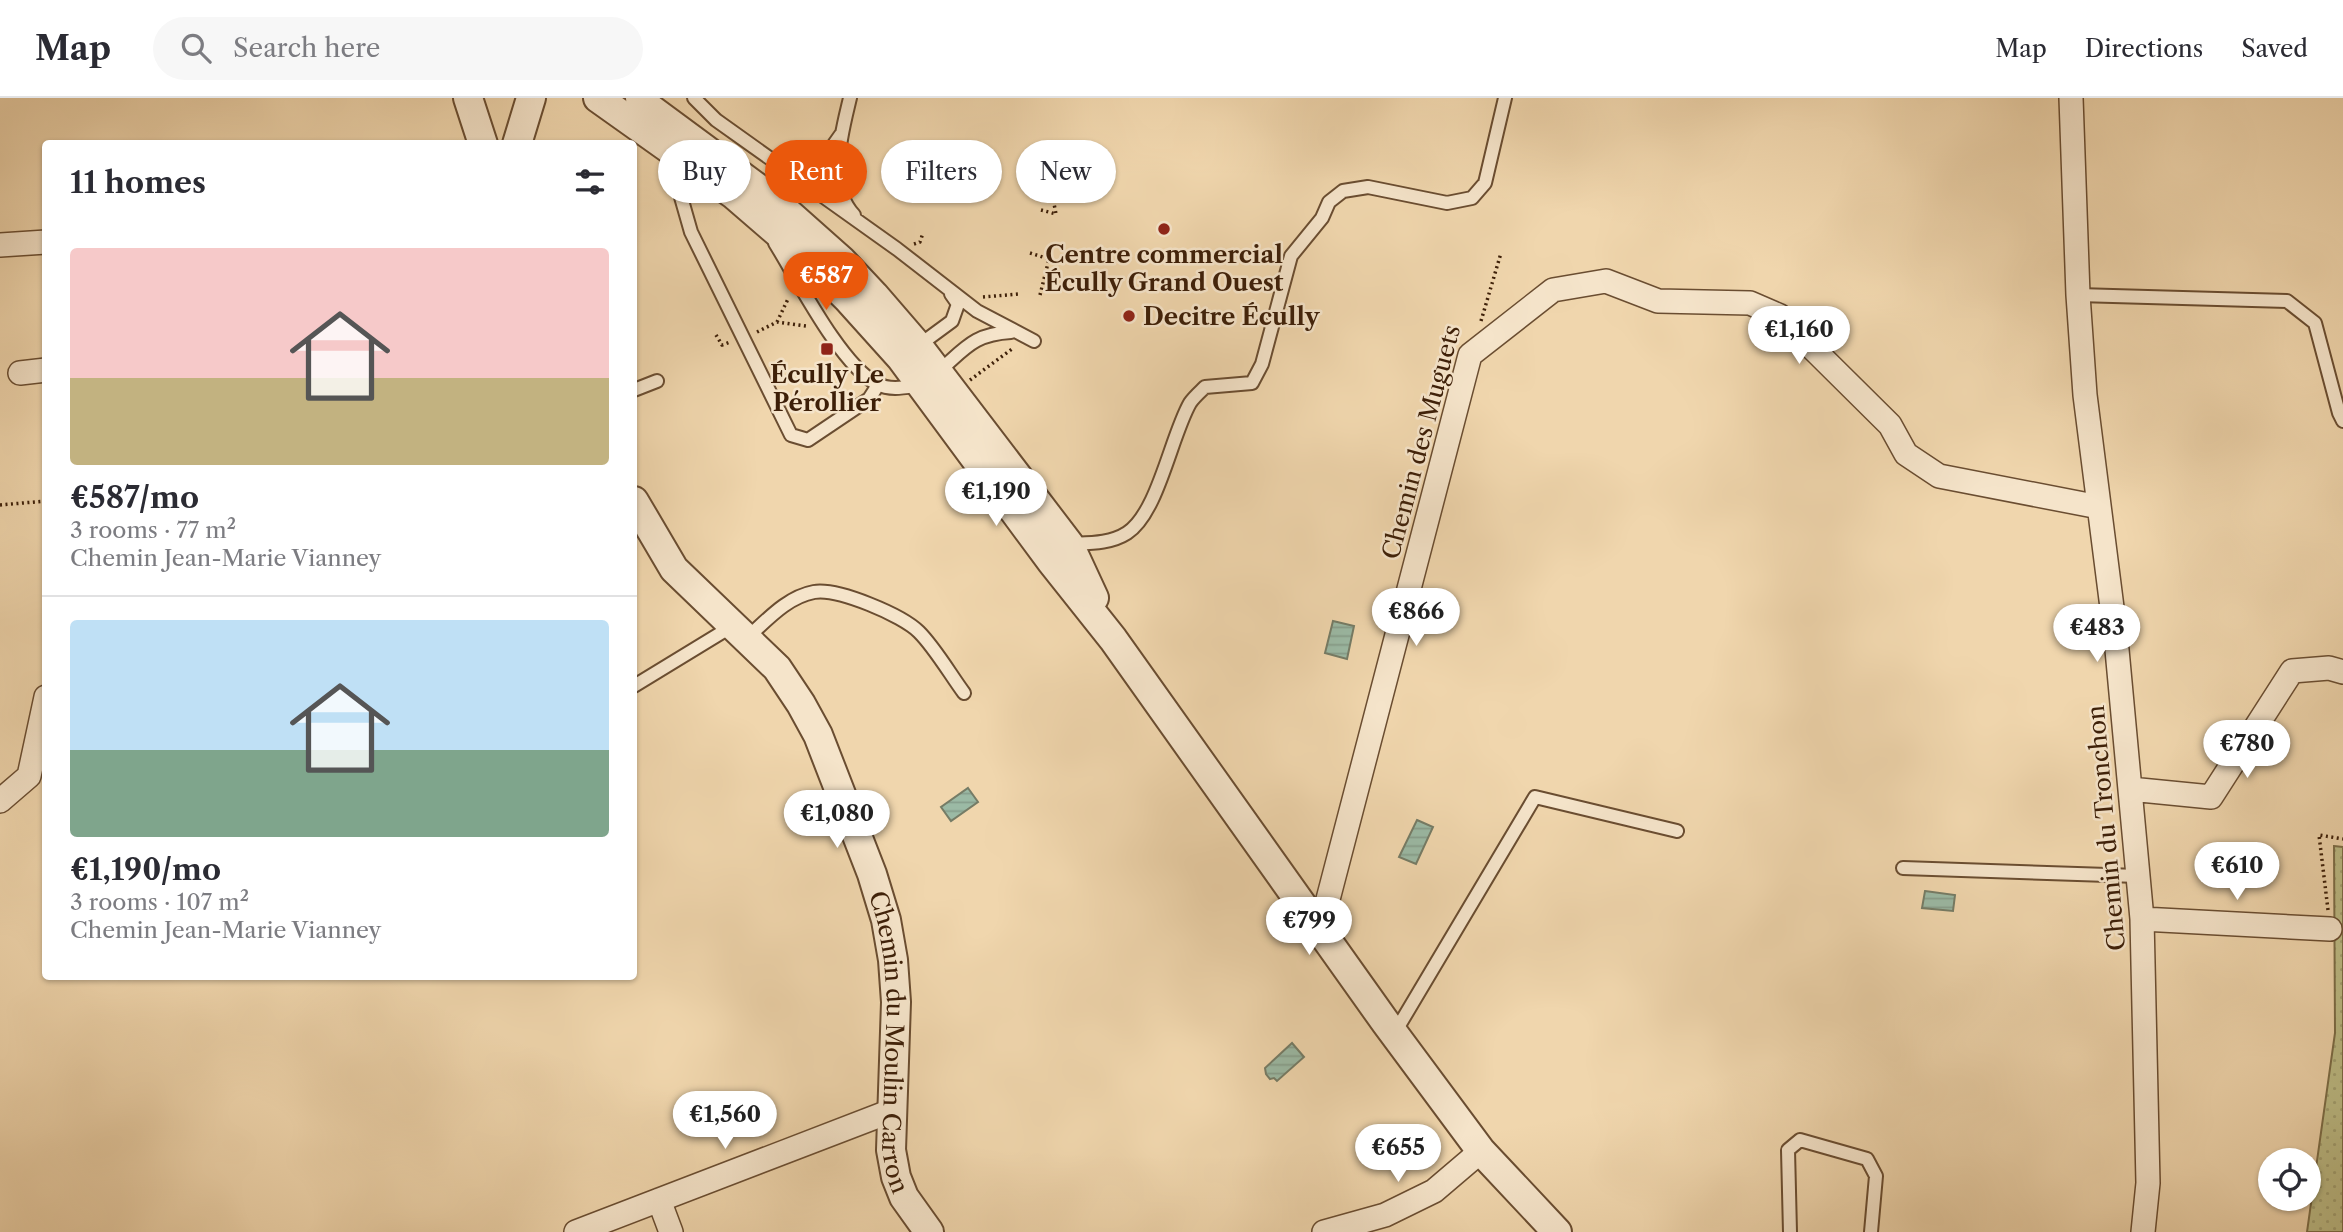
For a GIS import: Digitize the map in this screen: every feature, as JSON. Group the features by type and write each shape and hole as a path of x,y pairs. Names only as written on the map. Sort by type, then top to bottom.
{"street":[{"path":"468,98 482,140"},
{"path":"518,140 531,98"},
{"path":"598,98 658,140"},
{"path":"640,98 771,197 842,261 929,379 1051,561 1113,639 1394,1034 1481,1151 1557,1232"},
{"name":"Chemin du Tronchon","path":"2071,98 2078,295 2085,395 2116,639 2142,919 2148,1183 2143,1232"},
{"path":"743,203 799,250 837,288 910,352"},
{"path":"0,245 42,242"},
{"path":"1471,355 1553,290 1579,285 1605,281 1658,301 1750,303 1780,316 1891,425 1906,454 1938,476 2099,507"},
{"name":"Chemin des Muguets","path":"1320,930 1471,355"},
{"path":"20,373 42,370"},
{"path":"929,379 1069,544 1113,639"},
{"name":"Chemin du Moulin Carron","path":"637,506 674,569 777,668 802,704 818,735 876,886 886,920 893,960 896,1002 891,1150 896,1177 904,1197 929,1232"},
{"path":"2130,789 2211,797 2292,671 2329,668 2343,673"},
{"path":"0,801 29,776 42,716"},
{"path":"2142,919 2330,929"},
{"path":"576,1232 891,1111"},
{"path":"1324,1232 1385,1215 1434,1191 1481,1151"},
{"path":"659,1200 671,1232"}],"lane":[{"path":"694,98 716,120 765,155"},
{"path":"850,98 842,133 839,170 842,196 848,208 867,228"},
{"path":"1069,544 1101,543 1126,534 1139,521 1150,501 1191,402 1205,387 1252,383 1262,364 1291,256 1322,218 1329,202 1343,191 1368,187 1447,203 1472,198 1485,183 1505,98"},
{"path":"837,140 842,133"},
{"path":"683,203 691,232 791,435 808,440 869,399 878,385"},
{"path":"832,203 943,285 977,305 1016,339"},
{"path":"758,216 826,328 862,372 878,385 898,388 929,379 976,339 994,333 1034,341"},
{"path":"910,352 952,321 958,310 958,304 943,285"},
{"path":"2078,295 2287,301 2315,323 2343,421"},
{"path":"976,339 980,326 977,305"},
{"path":"637,389 657,381"},
{"path":"637,684 741,631 787,603 815,592 839,594 890,614 918,631 964,693"},
{"path":"1394,1034 1535,797 1677,831"},
{"path":"1903,868 2138,876"},
{"path":"1790,1232 1788,1150 1800,1140 1867,1159 1876,1175 1871,1232"}],"path":[{"path":"1041,210 1056,214 1054,203"},
{"path":"908,247 920,242 923,233"},
{"path":"1030,253 1049,259 1040,295"},
{"name":"Chemin des Muguets","path":"1471,355 1501,253"},
{"path":"778,322 798,279"},
{"path":"977,305 1019,294"},
{"path":"716,335 722,345 778,322 826,328"},
{"path":"963,387 1016,339"},
{"path":"0,505 42,501"},
{"path":"2330,929 2319,835 2343,839"}],"green space":[{"path":"2334,846 2343,847 2343,1232 2307,1232 2310,1211 2321,1211 2321,1148 2319,1148 2335,1033"}],"shaded area":[{"path":"1333,621 1354,626 1347,659 1325,653"},
{"path":"968,788 978,802 951,821 941,807"},
{"path":"1417,820 1433,827 1416,864 1399,857"},
{"path":"1925,891 1955,895 1953,911 1922,908"},
{"path":"1292,1043 1304,1057 1277,1081 1270,1079 1265,1068"}],"place":[{"name":"Centre commercial Écully Grand Ouest","path":"1164,229"},
{"name":"Decitre Écully","path":"1129,316"},
{"name":"Écully Le Pérollier","path":"827,349"}]}
